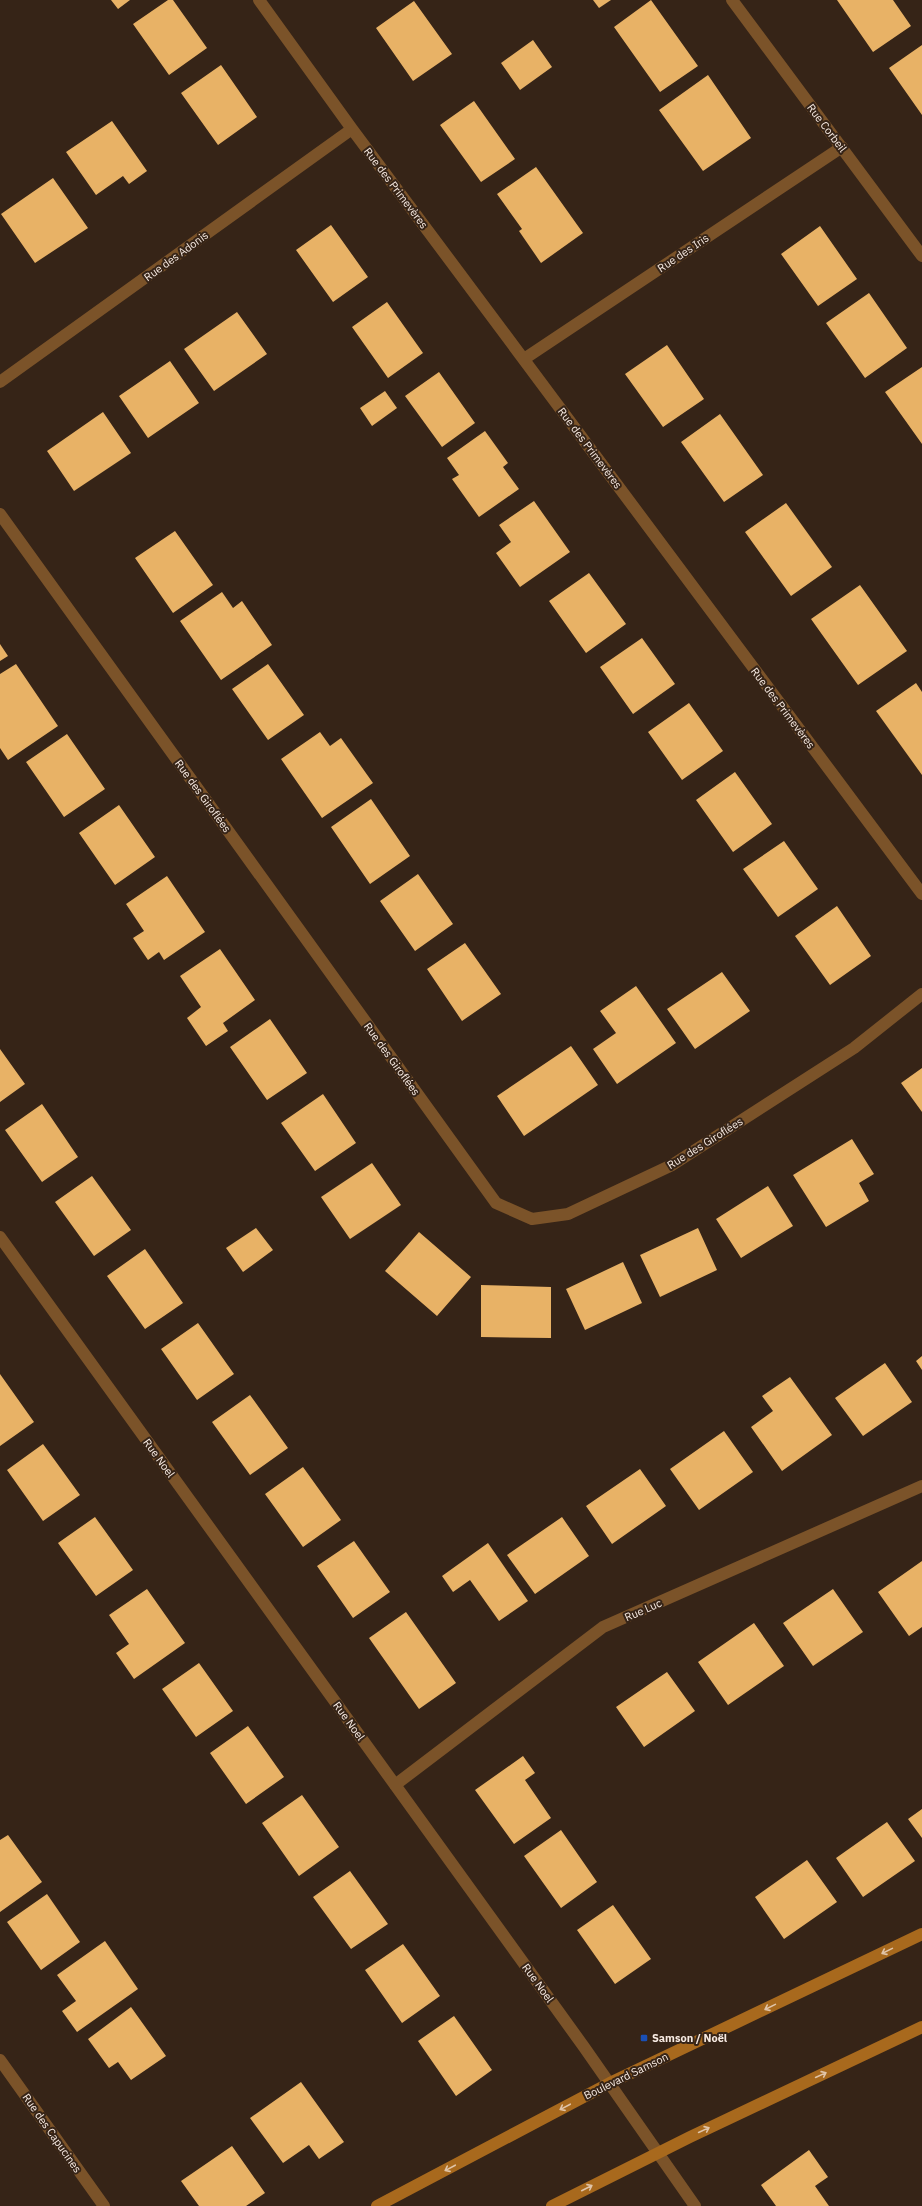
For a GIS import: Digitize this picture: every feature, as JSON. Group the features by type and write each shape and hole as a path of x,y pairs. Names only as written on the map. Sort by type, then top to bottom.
{"street":[{"name":"Rue des Primevères","path":"260,0 352,129 922,894"},
{"name":"Rue Corbeil","path":"732,0 922,256"},
{"name":"Rue des Adonis","path":"0,382 352,129"},
{"name":"Rue des Iris","path":"524,359 842,147"},
{"name":"Rue des Giroflées","path":"0,514 496,1203 532,1219 568,1214 672,1165 854,1048 922,994"},
{"name":"Rue Noel","path":"0,1237 610,2083 695,2206"},
{"name":"Rue Luc","path":"395,1785 603,1627 922,1486"},
{"name":"Boulevard Samson","path":"377,2206 610,2083 922,1934"},
{"path":"552,2206 658,2153 922,2027"},
{"name":"Rue des Capucines","path":"0,2060 104,2206"}],"building":[{"path":"111,0 130,0 118,9"},
{"path":"168,0 173,0 207,48 169,75 133,24"},
{"path":"593,0 611,0 599,8"},
{"path":"651,0 698,66 660,92 614,27"},
{"path":"837,0 893,0 911,26 873,52"},
{"path":"414,1 452,54 413,81 376,28"},
{"path":"533,40 552,67 520,90 501,63"},
{"path":"922,45 922,115 889,68"},
{"path":"221,65 257,117 218,145 181,93"},
{"path":"708,75 751,138 703,171 659,110"},
{"path":"474,101 515,159 481,182 440,125"},
{"path":"112,121 147,171 129,184 123,176 96,195 66,152"},
{"path":"536,167 583,233 541,263 519,231 522,229 497,194"},
{"path":"53,178 88,228 35,263 1,214"},
{"path":"331,225 368,277 333,302 296,250"},
{"path":"820,226 857,279 818,306 781,254"},
{"path":"869,293 907,348 865,378 826,323"},
{"path":"387,302 423,353 388,378 352,327"},
{"path":"237,312 267,354 214,391 184,349"},
{"path":"667,345 704,399 663,427 625,374"},
{"path":"170,361 199,403 148,438 119,396"},
{"path":"922,367 922,444 885,392"},
{"path":"439,372 475,423 442,447 405,396"},
{"path":"385,391 397,408 372,426 360,408"},
{"path":"103,412 131,453 74,491 47,451"},
{"path":"720,414 763,475 724,502 681,442"},
{"path":"485,431 508,463 503,467 519,489 479,517 452,479 459,475 447,458"},
{"path":"534,501 570,552 520,587 496,553 511,542 499,525"},
{"path":"786,503 832,567 791,596 745,532"},
{"path":"175,531 213,585 173,613 135,558"},
{"path":"589,573 626,624 586,653 549,601"},
{"path":"860,585 907,651 858,685 811,619"},
{"path":"222,592 233,608 242,601 272,645 221,680 180,621"},
{"path":"642,638 675,684 633,714 600,667"},
{"path":"0,644 8,656 0,661"},
{"path":"16,664 58,726 8,760 0,748 0,674"},
{"path":"268,664 304,715 268,740 232,689"},
{"path":"916,683 922,692 922,775 876,711"},
{"path":"689,703 723,751 682,780 648,732"},
{"path":"320,732 330,746 341,738 373,783 322,818 281,759"},
{"path":"67,734 105,789 64,817 26,762"},
{"path":"735,772 772,824 733,852 696,800"},
{"path":"371,799 410,856 370,884 331,827"},
{"path":"119,805 155,857 115,885 79,833"},
{"path":"784,841 818,889 778,917 743,869"},
{"path":"418,874 453,924 415,951 380,901"},
{"path":"167,876 205,932 164,960 159,952 148,960 133,938 144,931 126,904"},
{"path":"837,906 871,956 830,985 795,936"},
{"path":"465,943 501,994 462,1021 427,969"},
{"path":"220,949 255,1000 223,1023 228,1031 206,1046 187,1018 201,1007 180,976"},
{"path":"722,972 750,1011 695,1049 667,1009"},
{"path":"636,986 676,1043 617,1084 593,1049 616,1033 600,1011"},
{"path":"270,1019 307,1073 267,1100 230,1047"},
{"path":"571,1046 598,1085 524,1136 497,1096"},
{"path":"0,1049 25,1084 0,1102"},
{"path":"922,1068 922,1112 901,1083"},
{"path":"323,1094 356,1143 315,1171 281,1123"},
{"path":"42,1104 78,1157 42,1182 5,1130"},
{"path":"852,1139 874,1174 859,1183 869,1201 826,1227 793,1175"},
{"path":"372,1163 401,1205 350,1239 321,1197"},
{"path":"92,1176 131,1230 94,1256 55,1202"},
{"path":"768,1186 793,1226 741,1258 716,1219"},
{"path":"256,1228 273,1250 243,1272 226,1248"},
{"path":"698,1228 717,1270 660,1297 640,1255"},
{"path":"419,1232 471,1277 437,1316 385,1271"},
{"path":"145,1249 183,1303 145,1329 107,1276"},
{"path":"623,1262 642,1303 585,1330 566,1289"},
{"path":"481,1285 551,1287 551,1338 481,1337"},
{"path":"198,1323 234,1374 197,1400 161,1349"},
{"path":"922,1356 922,1370 916,1361"},
{"path":"885,1363 912,1402 863,1436 835,1398"},
{"path":"0,1374 34,1422 0,1446"},
{"path":"790,1377 832,1435 782,1471 751,1427 773,1411 762,1396"},
{"path":"250,1395 288,1448 250,1475 212,1422"},
{"path":"724,1431 753,1472 699,1510 670,1469"},
{"path":"43,1444 80,1495 43,1521 7,1470"},
{"path":"303,1467 341,1520 303,1547 265,1494"},
{"path":"640,1469 666,1506 612,1544 586,1506"},
{"path":"95,1517 133,1570 96,1596 58,1543"},
{"path":"562,1517 589,1556 535,1594 507,1555"},
{"path":"354,1541 390,1592 353,1618 317,1566"},
{"path":"488,1543 528,1601 499,1621 470,1580 453,1592 442,1576"},
{"path":"922,1561 922,1627 909,1636 878,1592"},
{"path":"147,1589 185,1643 134,1679 116,1653 129,1644 109,1615"},
{"path":"833,1589 863,1632 813,1666 783,1623"},
{"path":"406,1612 456,1683 419,1709 369,1638"},
{"path":"754,1623 784,1666 728,1705 698,1662"},
{"path":"199,1663 233,1711 196,1737 162,1689"},
{"path":"667,1672 695,1711 644,1747 616,1707"},
{"path":"248,1726 284,1777 246,1804 210,1753"},
{"path":"523,1756 535,1773 525,1780 551,1818 514,1844 475,1790"},
{"path":"302,1795 339,1847 299,1876 262,1823"},
{"path":"922,1809 922,1838 908,1819"},
{"path":"887,1822 915,1861 863,1897 836,1858"},
{"path":"561,1830 597,1882 561,1908 524,1856"},
{"path":"8,1835 42,1882 0,1912 0,1840"},
{"path":"807,1860 837,1902 784,1939 755,1897"},
{"path":"350,1871 388,1924 351,1949 313,1897"},
{"path":"47,1894 80,1942 41,1970 7,1922"},
{"path":"613,1905 651,1959 615,1984 577,1930"},
{"path":"105,1941 138,1989 77,2032 62,2011 76,2001 57,1975"},
{"path":"403,1944 440,1996 402,2023 365,1970"},
{"path":"131,2007 166,2056 131,2080 118,2062 109,2068 88,2039"},
{"path":"454,2016 492,2070 456,2096 418,2041"},
{"path":"301,2082 344,2142 319,2159 309,2145 283,2163 250,2118"},
{"path":"232,2146 265,2193 246,2206 199,2206 181,2181"},
{"path":"809,2150 828,2177 815,2186 829,2206 776,2206 761,2185"}],"place":[{"name":"Samson / Noël","path":"644,2038"}]}
